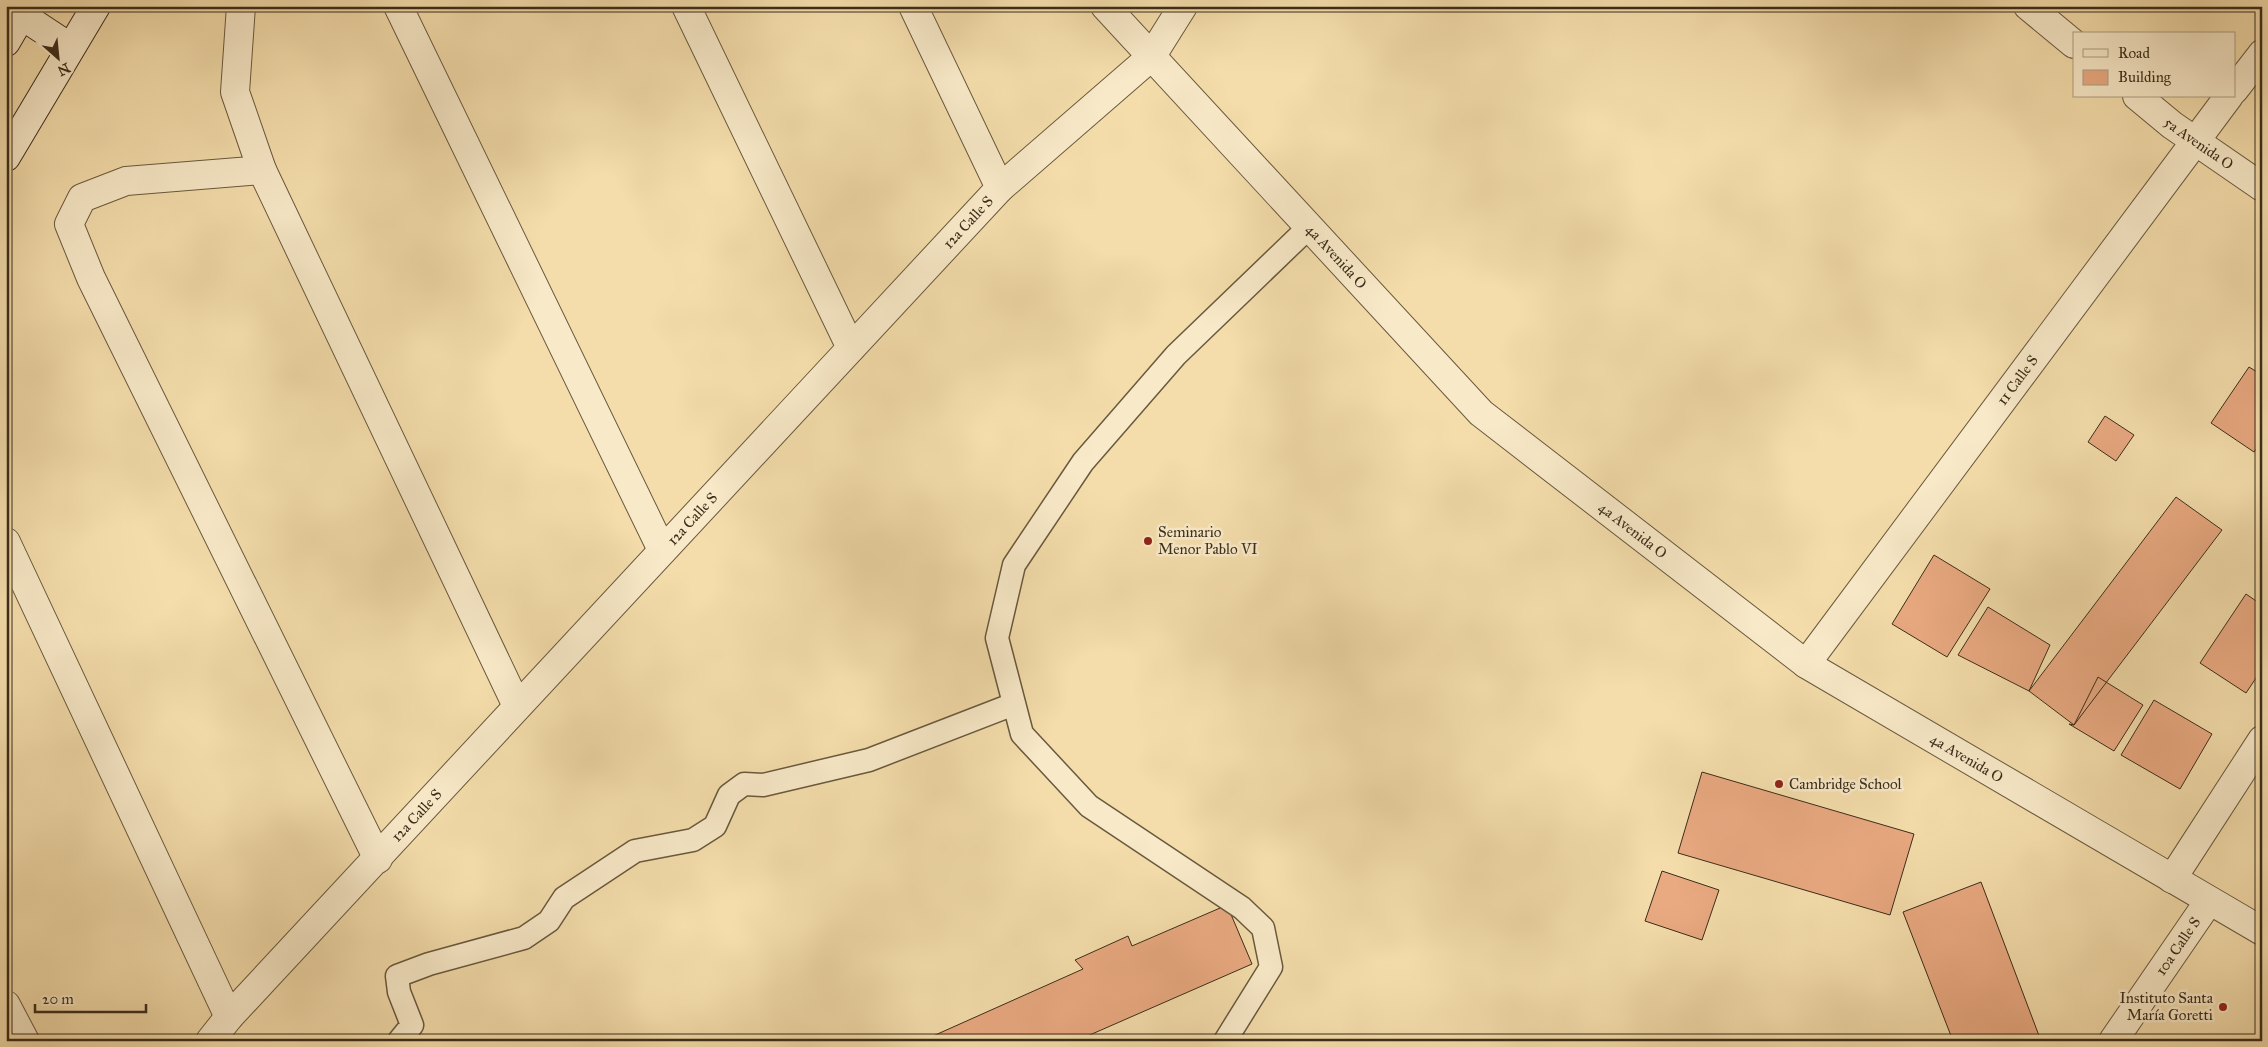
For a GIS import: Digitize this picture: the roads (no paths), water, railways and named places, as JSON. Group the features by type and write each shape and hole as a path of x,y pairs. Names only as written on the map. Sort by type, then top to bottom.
{"street":[{"path":"6,157 96,6"},
{"path":"241,6 235,92 262,170 517,706"},
{"path":"398,6 662,550"},
{"path":"686,6 851,348"},
{"path":"913,6 1000,188"},
{"name":"4a Avenida O","path":"1105,6 1308,228 1481,413 1806,664 2262,931"},
{"name":"12a Calle S","path":"210,1041 229,1017 378,859 517,706 1000,188 1151,57 1183,6"},
{"path":"2028,6 2073,43"},
{"path":"6,42 24,11 71,48"},
{"path":"2236,87 2262,54"},
{"name":"5a Avenida O","path":"2139,98 2172,125 2262,187"},
{"name":"11 Calle S","path":"1806,664 2227,98"},
{"path":"262,170 126,181 82,198 69,224 91,278 378,859"},
{"path":"6,542 229,1017"},
{"path":"2172,878 2262,740"},
{"name":"10a Calle S","path":"2113,1041 2209,901"},
{"path":"6,1005 25,1041"}],"lane":[{"path":"1225,1041 1271,967 1263,928 1242,908 1089,806 1022,734 997,638 1014,565 1083,462 1164,369 1308,228"},
{"path":"399,1041 412,1025 399,992 396,976 430,964 524,938 549,921 564,898 634,851 693,840 714,826 729,796 744,784 763,785 869,760 1014,704"}],"place":[{"name":"Seminario Menor Pablo VI","path":"1148,541"},
{"name":"Cambridge School","path":"1779,784"},
{"name":"Instituto Santa María Goretti","path":"2223,1007"}]}
